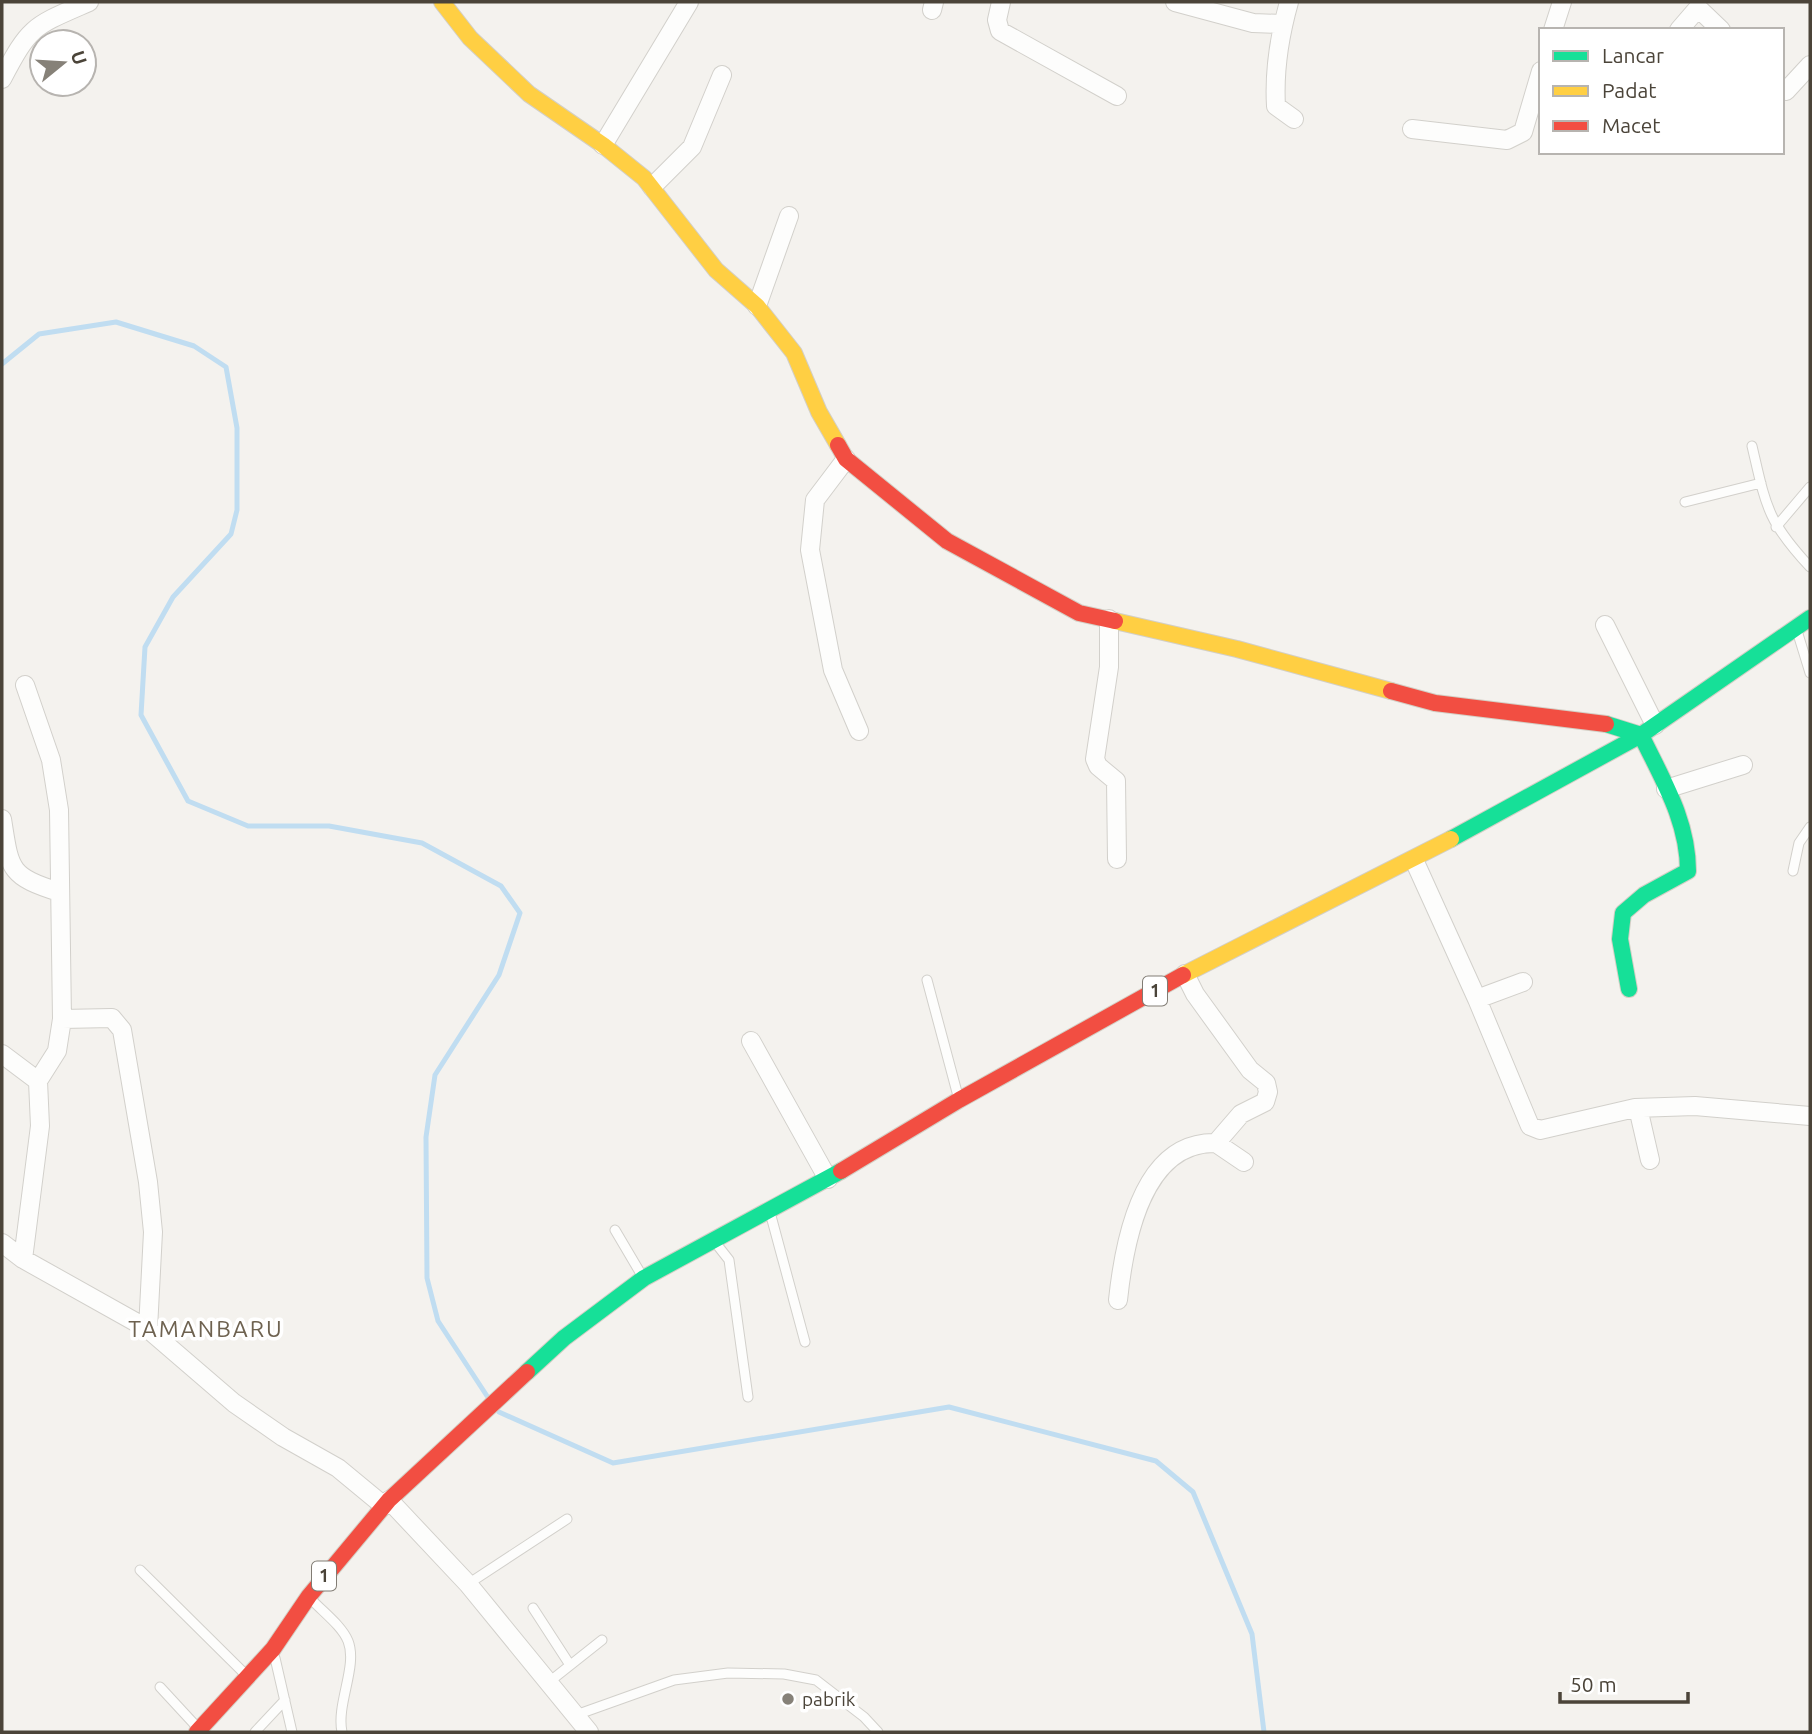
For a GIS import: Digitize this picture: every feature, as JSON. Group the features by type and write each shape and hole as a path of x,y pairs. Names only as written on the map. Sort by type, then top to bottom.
{"main road":[{"path":"442,2 470,38 529,94 603,145 652,187 716,270 757,306 794,353 819,412 846,459 947,541 1065,608 1237,649 1435,703 1648,730 1666,789 1687,842 1688,871 1628,905 1618,916 1618,935 1629,989"},
{"name":"1","path":"199,1731 273,1649 309,1596 387,1503 462,1430 564,1338 644,1278 715,1242 769,1208 828,1179 959,1100 1185,974 1414,860 1648,730 1810,618"}],"street":[{"path":"2,79 30,31 89,2"},
{"path":"603,145 689,2"},
{"path":"1001,2 997,20 1000,30 1117,96"},
{"path":"1175,2 1253,23 1283,24"},
{"path":"1289,2 1283,24 1276,106 1294,119"},
{"path":"1554,28 1562,2"},
{"path":"1680,28 1698,4 1719,28"},
{"path":"1784,90 1810,65"},
{"path":"652,187 692,147 722,75"},
{"path":"1412,130 1507,140 1514,138 1523,132 1539,78"},
{"path":"757,306 789,216"},
{"path":"846,459 815,500 810,550 833,670 859,731"},
{"path":"1109,619 1109,667 1095,759 1097,766 1115,781 1117,859"},
{"path":"1605,625 1648,730"},
{"path":"23,1259 40,1126 38,1081 57,1051 61,1019 59,810 51,760 24,685"},
{"path":"1666,789 1743,765"},
{"path":"2,818 14,870 28,882 59,892"},
{"path":"1414,860 1477,999 1530,1126 1540,1130 1598,1114 1638,1108 1695,1106 1810,1115"},
{"path":"1185,974 1195,994 1250,1070 1266,1083 1269,1092 1265,1102 1241,1114 1216,1143"},
{"path":"1477,999 1524,982"},
{"path":"61,1019 112,1018 122,1030 153,1232 148,1329"},
{"path":"751,1041 828,1179"},
{"path":"2,1054 38,1081"},
{"path":"1638,1108 1650,1160"},
{"path":"1118,1300 1124,1252 1137,1209 1168,1159 1186,1146 1216,1143 1244,1162"},
{"path":"2,1243 23,1259 148,1329 234,1403 283,1437 338,1468 387,1503 468,1584 589,1732"}],"lane":[{"path":"1752,446 1776,527 1809,565"},
{"path":"1685,502 1761,483"},
{"path":"1776,527 1810,488"},
{"path":"1797,629 1810,673"},
{"path":"1793,871 1800,843 1810,827"},
{"path":"927,980 959,1100"},
{"path":"769,1208 805,1342"},
{"path":"615,1230 644,1278"},
{"path":"715,1242 729,1260 748,1397"},
{"path":"468,1584 567,1519"},
{"path":"140,1570 248,1676"},
{"path":"309,1596 348,1641 351,1659 343,1702 342,1732"},
{"path":"533,1608 570,1665"},
{"path":"549,1682 602,1640"},
{"path":"273,1649 292,1732"},
{"path":"576,1715 674,1679 727,1673 784,1674 816,1680 864,1717 878,1732"},
{"path":"160,1687 199,1731"},
{"path":"255,1732 285,1700"}],"waterway":[{"path":"2,364 39,334 116,322 194,346 226,367 237,428 237,510 231,534 173,597 145,647 141,715 188,801 248,826 329,826 422,843 501,886 520,913 499,975 435,1075 426,1137 427,1278 438,1321 487,1396"},
{"path":"499,1412 613,1463 949,1407 1156,1461 1193,1492 1252,1634 1264,1732"}],"traffic: fast":[{"path":"1451,839 1641,735 1810,618"},
{"path":"1606,724 1641,735 1679,817 1687,852 1688,871 1644,895 1623,913 1620,939 1629,989"},
{"path":"527,1372 564,1338 644,1278 841,1171"}],"traffic: slow":[{"path":"442,2 470,38 529,94 603,145 644,178 716,270 757,306 794,353 819,412 838,445"},
{"path":"1115,621 1237,649 1391,691"},
{"path":"1183,975 1451,839"}],"traffic: jam":[{"path":"838,445 846,459 947,541 1079,613 1115,621"},
{"path":"1391,691 1435,703 1606,724"},
{"path":"841,1171 959,1100 1183,975"},
{"path":"197,1732 273,1649 309,1596 389,1500 527,1372"}],"place":[{"name":"pabrik","path":"788,1699"}],"district":[{"name":"TAMANBARU","path":"206,1329"}]}
